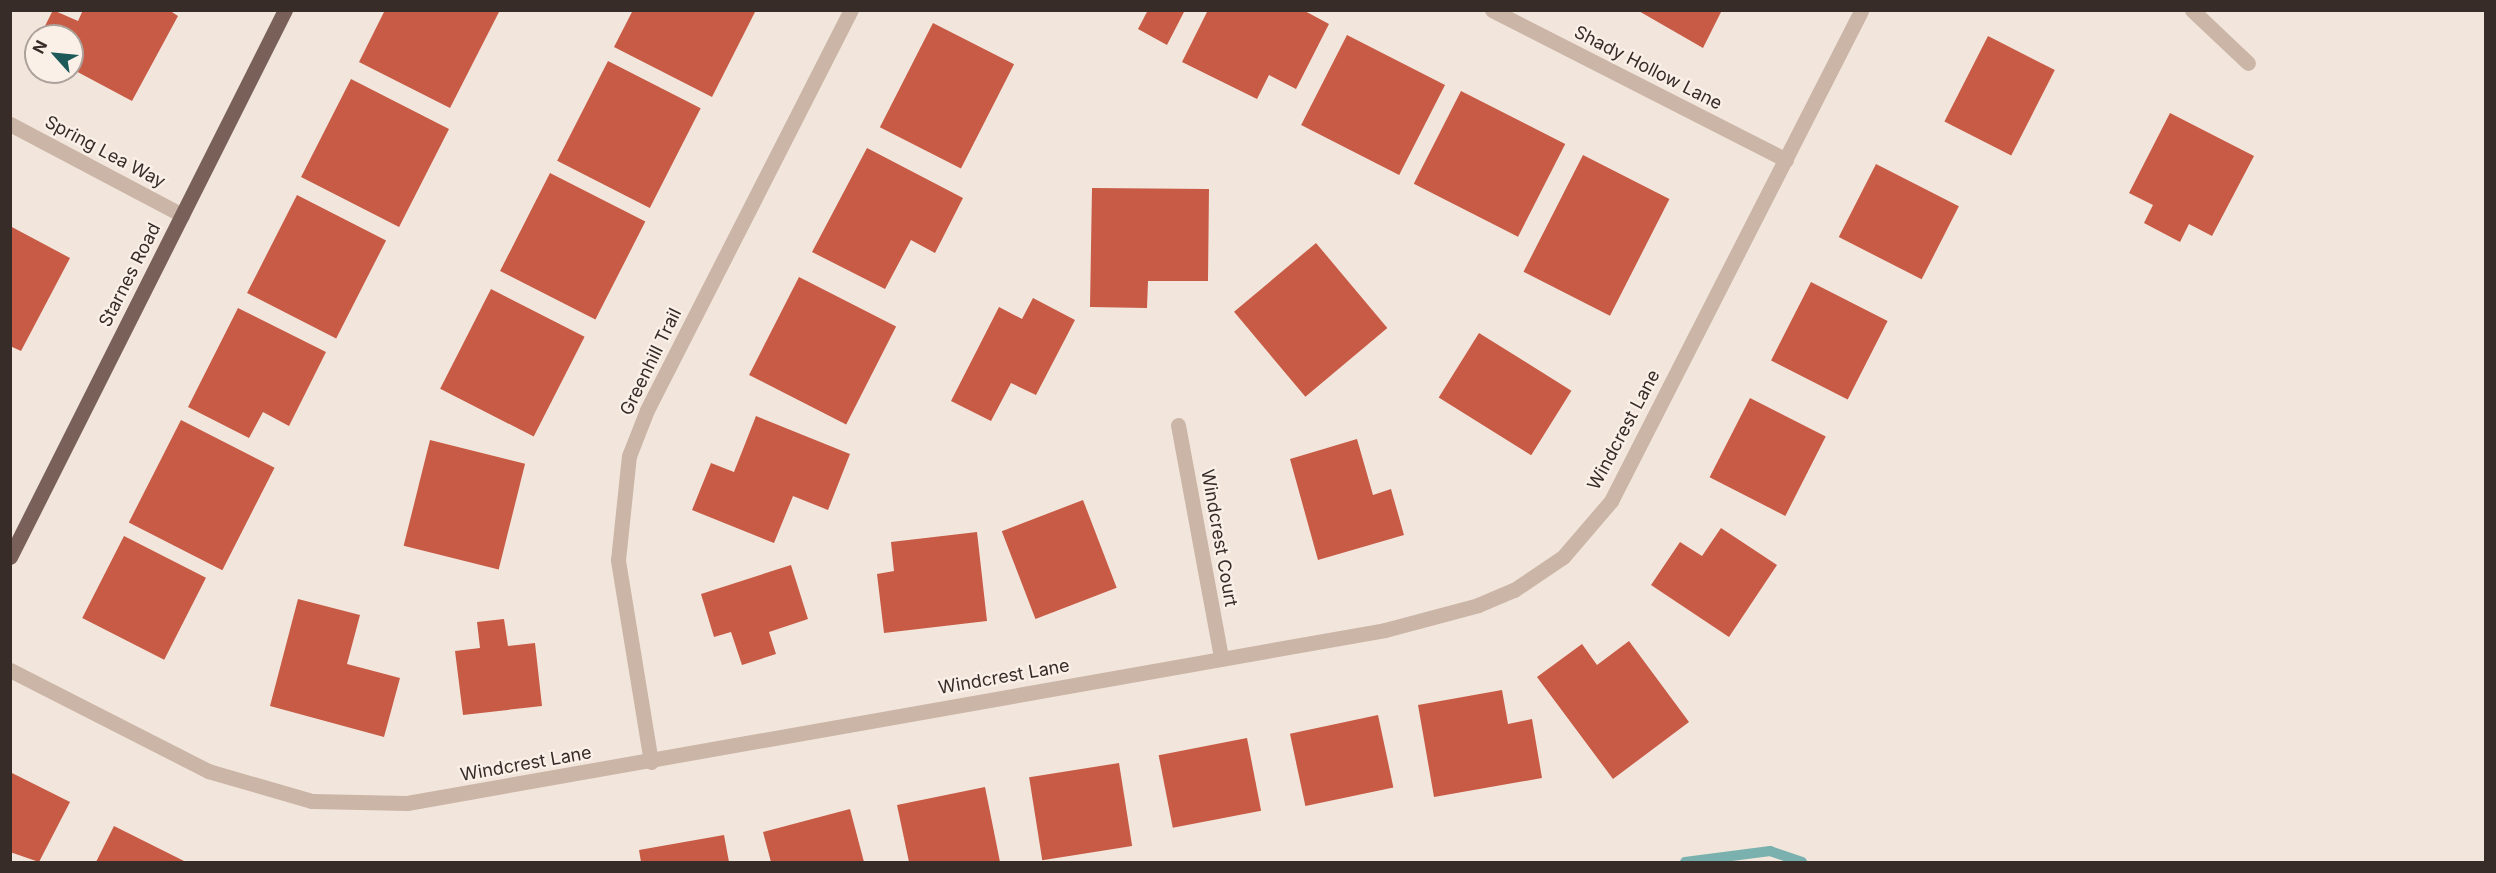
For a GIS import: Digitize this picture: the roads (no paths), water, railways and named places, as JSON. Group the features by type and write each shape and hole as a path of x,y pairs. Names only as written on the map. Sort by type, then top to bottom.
{"main road":[{"name":"Starnes Road","path":"10,558 285,10"}],"street":[{"name":"Greenhill Trail","path":"651,762 618,560 629,456 647,410 851,10"},
{"name":"Shady Hollow Lane","path":"1492,10 1786,160"},
{"path":"2192,10 2248,63"},
{"name":"Windcrest Lane","path":"10,670 208,771 312,801 407,803 651,762 1439,618 1514,590 1563,556 1611,501 1861,11"},
{"name":"Spring Lea Way","path":"10,124 182,215"},
{"name":"Windcrest Court","path":"1178,425 1221,657"}],"waterway":[{"path":"1685,862 1770,851 1802,862"}]}
